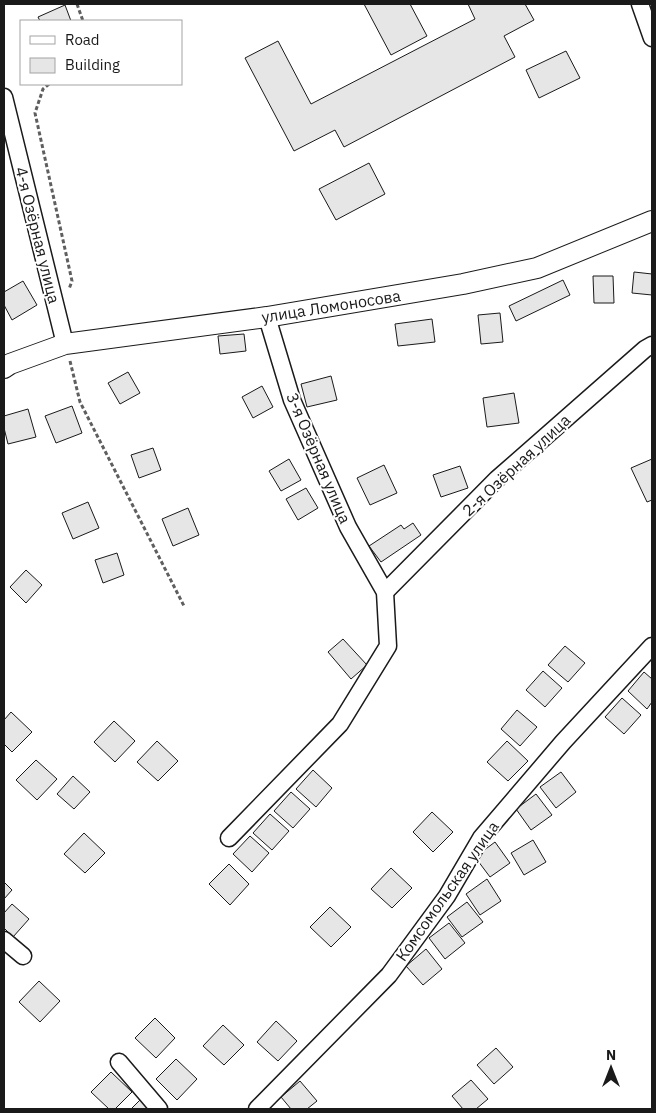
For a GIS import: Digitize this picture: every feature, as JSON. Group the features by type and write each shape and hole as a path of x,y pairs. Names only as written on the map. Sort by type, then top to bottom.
{"street":[{"path":"640,4 652,38"},
{"name":"4-я Озёрная улица","path":"4,97 65,344"},
{"name":"улица Ломоносова","path":"4,368 10,364 65,344 267,317 463,284 537,268 652,221"},
{"name":"3-я Озёрная улица","path":"267,317 296,408 348,527 385,592"},
{"name":"2-я Озёрная улица","path":"385,592 497,479 645,349 652,345"},
{"path":"228,838 340,724 388,646 385,592"},
{"name":"Комсомольская улица","path":"257,1109 389,975 447,896 480,838 563,742 652,646"},
{"path":"4,940 24,956"},
{"path":"119,1062 159,1109"}],"path":[{"path":"77,4 83,20"},
{"path":"48,85 43,89 35,113 72,281 68,290"},
{"path":"65,344 80,402 184,606"}],"building":[{"path":"364,4 410,4 427,36 391,55"},
{"path":"468,4 525,4 534,20 504,36 515,57 344,147 335,130 294,151 245,58 278,41 311,104 475,19"},
{"path":"65,5 71,20 40,20 38,17"},
{"path":"566,51 580,78 539,98 526,70"},
{"path":"369,163 385,194 336,220 319,189"},
{"path":"634,272 652,274 652,295 632,293"},
{"path":"593,276 613,276 614,303 594,303"},
{"path":"563,280 570,295 516,321 509,306"},
{"path":"23,281 37,305 12,320 4,305 4,292"},
{"path":"500,313 503,342 481,344 478,315"},
{"path":"432,319 435,342 398,346 395,324"},
{"path":"244,334 246,351 220,354 218,336"},
{"path":"128,372 140,393 120,404 108,383"},
{"path":"331,376 337,400 307,407 301,384"},
{"path":"262,386 273,407 253,418 242,397"},
{"path":"514,393 519,423 487,427 483,398"},
{"path":"72,406 82,433 56,443 45,416"},
{"path":"28,409 36,437 8,444 4,428 4,416"},
{"path":"153,448 161,470 139,478 131,455"},
{"path":"289,459 301,480 281,491 269,471"},
{"path":"652,459 652,500 647,502 631,468"},
{"path":"384,465 397,493 370,505 357,478"},
{"path":"460,466 468,488 441,497 433,475"},
{"path":"306,488 318,508 298,520 286,499"},
{"path":"88,502 99,528 73,539 62,513"},
{"path":"188,508 199,535 173,546 162,519"},
{"path":"413,523 421,535 381,562 369,546 401,525 404,529"},
{"path":"117,553 124,575 103,583 95,560"},
{"path":"26,570 42,585 26,603 10,587"},
{"path":"343,639 367,665 351,679 328,652"},
{"path":"565,646 585,663 568,682 548,665"},
{"path":"543,671 562,688 545,707 526,690"},
{"path":"644,672 652,679 652,702 647,709 628,691"},
{"path":"622,698 641,715 624,734 605,717"},
{"path":"517,710 537,727 520,746 501,729"},
{"path":"11,712 32,732 12,752 4,744 4,720"},
{"path":"114,721 135,741 115,762 94,742"},
{"path":"157,741 178,761 158,781 137,762"},
{"path":"507,741 528,761 508,781 487,762"},
{"path":"36,760 57,779 37,800 16,780"},
{"path":"313,770 332,788 316,807 296,789"},
{"path":"561,772 576,792 556,808 540,787"},
{"path":"73,776 90,792 74,809 57,794"},
{"path":"291,792 310,809 293,828 274,811"},
{"path":"536,794 552,815 531,830 516,809"},
{"path":"432,812 453,832 433,852 413,832"},
{"path":"270,814 289,831 272,850 253,833"},
{"path":"84,833 105,853 85,873 64,854"},
{"path":"250,836 269,853 252,872 233,854"},
{"path":"533,840 546,862 524,875 511,853"},
{"path":"495,842 510,863 490,877 475,857"},
{"path":"229,864 249,884 230,905 209,884"},
{"path":"391,868 412,888 392,908 371,889"},
{"path":"487,879 501,901 480,915 466,894"},
{"path":"4,882 12,890 4,899"},
{"path":"467,902 483,922 462,937 447,917"},
{"path":"12,904 29,919 13,937 4,928 4,913"},
{"path":"330,907 351,927 331,947 310,927"},
{"path":"449,923 465,943 445,959 429,938"},
{"path":"426,949 442,969 423,985 406,966"},
{"path":"39,981 60,1001 40,1022 19,1002"},
{"path":"155,1018 175,1038 156,1058 135,1038"},
{"path":"276,1021 297,1041 278,1061 257,1042"},
{"path":"223,1025 244,1045 224,1065 203,1046"},
{"path":"496,1048 513,1067 494,1084 477,1065"},
{"path":"176,1059 197,1079 177,1100 156,1079"},
{"path":"111,1072 132,1092 115,1109 109,1109 91,1092"},
{"path":"471,1080 488,1099 476,1109 463,1109 452,1096"},
{"path":"300,1081 317,1101 307,1109 291,1109 281,1097"},
{"path":"140,1100 150,1109 131,1109"}]}
